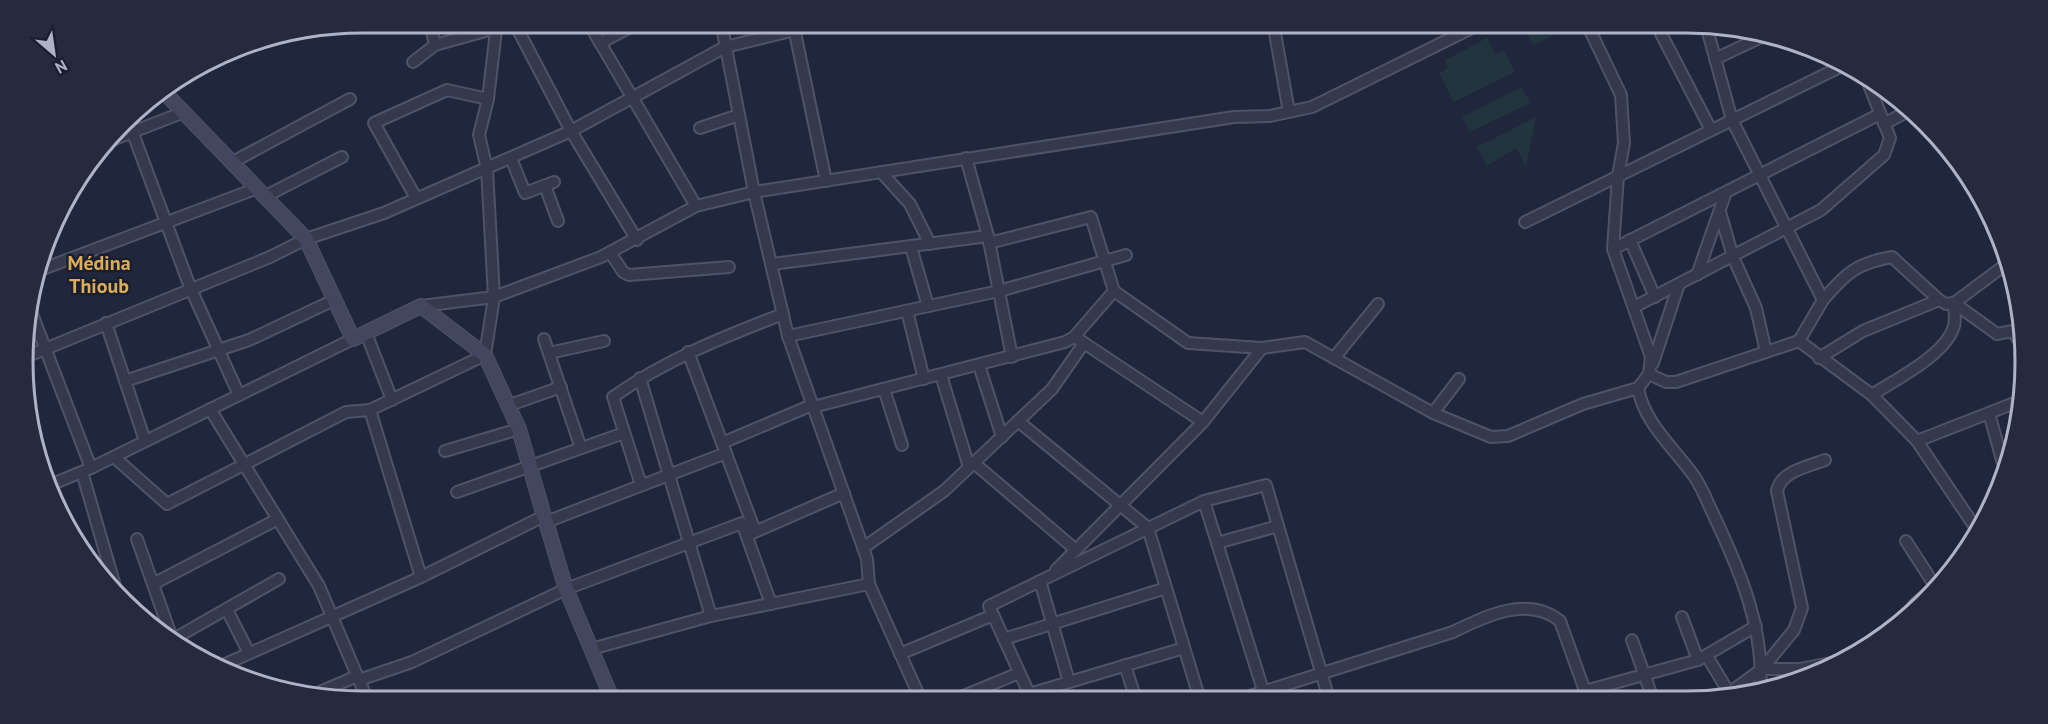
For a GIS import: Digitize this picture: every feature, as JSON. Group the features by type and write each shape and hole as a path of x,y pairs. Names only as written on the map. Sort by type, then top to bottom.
{"street":[{"path":"432,33 435,45"},
{"path":"413,62 435,45 472,33"},
{"path":"485,355 494,297 486,169 479,135 488,99 495,33"},
{"path":"520,33 571,131 636,240"},
{"path":"594,33 696,206"},
{"path":"600,43 619,33"},
{"path":"723,33 754,192 788,336 863,548 870,578 869,584 917,691"},
{"path":"33,354 190,287 270,257 306,239 384,213 486,169 571,131 725,46 770,33"},
{"path":"795,33 826,181"},
{"path":"1275,33 1289,112"},
{"path":"56,483 86,470 421,306 494,297 610,252 696,206 754,192 966,158 1234,117 1289,112 1312,106 1348,90 1462,33"},
{"path":"1591,33 1621,94 1624,143 1618,176 1613,249 1634,307 1651,370 1666,382 1676,382 1799,341 1823,300 1844,275 1857,266 1892,257 1946,304 1954,303 2001,268"},
{"path":"1661,33 1711,130"},
{"path":"1708,34 1732,120 1823,300"},
{"path":"1715,59 1755,40"},
{"path":"1525,222 1836,69"},
{"path":"416,198 374,123 447,90 488,99"},
{"path":"1634,307 1821,210 1884,155 1890,138 1872,90"},
{"path":"168,97 306,239 353,339"},
{"path":"231,163 350,99"},
{"path":"123,136 184,112"},
{"path":"1613,249 1758,175 1882,119 1901,113"},
{"path":"699,128 739,115"},
{"path":"131,127 190,287 239,395"},
{"path":"47,267 166,222 259,193 342,157"},
{"path":"511,158 525,193 550,184 558,222"},
{"path":"966,158 988,239 1011,357"},
{"path":"881,172 910,204 930,244"},
{"path":"1697,275 1726,192"},
{"path":"1720,212 1733,257 1756,308 1766,352"},
{"path":"772,264 849,252 872,253 930,244 988,239 1091,217 1114,291 1188,343 1262,348 1305,342 1433,412 1491,437 1508,436 1583,404 1638,388 1651,370 1679,284"},
{"path":"1630,240 1655,297"},
{"path":"911,247 928,306"},
{"path":"610,252 623,272 629,275 729,267"},
{"path":"788,336 999,291 1126,255"},
{"path":"863,548 944,491 1052,389 1079,340 1114,291"},
{"path":"125,381 249,340 334,300"},
{"path":"1820,358 1863,331 1939,300"},
{"path":"1954,303 1997,334 2013,329"},
{"path":"1872,395 1933,356 1947,340 1955,326 1954,303"},
{"path":"1334,358 1378,304"},
{"path":"421,306 485,355 510,405 566,588 609,691"},
{"path":"907,311 924,379"},
{"path":"641,486 613,397 640,378 688,352 783,315"},
{"path":"106,323 145,441"},
{"path":"36,324 86,470 112,576"},
{"path":"366,333 392,400"},
{"path":"544,339 581,448"},
{"path":"549,353 604,340"},
{"path":"228,662 545,519 669,475 813,406 1079,340 1203,422"},
{"path":"1799,341 1872,395 1917,441 1972,523"},
{"path":"1044,579 1076,550 1203,422 1262,348"},
{"path":"688,352 724,448 771,604"},
{"path":"114,456 167,504 246,466 275,447 346,412 370,410 485,355"},
{"path":"979,365 1002,437"},
{"path":"941,375 971,465 1076,550"},
{"path":"640,378 711,616"},
{"path":"1433,412 1459,379"},
{"path":"510,405 561,387"},
{"path":"1638,388 1644,411 1696,479 1734,558 1756,626 1762,669 1761,682"},
{"path":"884,389 902,445"},
{"path":"1917,441 2012,404"},
{"path":"210,409 319,586 363,691"},
{"path":"370,410 421,577"},
{"path":"1989,413 2001,457"},
{"path":"1018,421 1148,528 1197,691"},
{"path":"444,451 519,429"},
{"path":"457,492 624,433"},
{"path":"1741,686 1762,669 1794,630 1802,608 1777,491 1779,482 1785,476 1825,460"},
{"path":"1027,691 989,606 1204,501 1266,485 1327,691"},
{"path":"751,533 844,493"},
{"path":"1204,501 1263,691"},
{"path":"153,584 278,519"},
{"path":"329,689 412,662 566,588 689,541 742,523 751,533"},
{"path":"1217,543 1278,526"},
{"path":"137,539 168,628"},
{"path":"1906,541 1930,582"},
{"path":"181,637 279,579"},
{"path":"1044,579 1052,624 1069,682"},
{"path":"591,649 711,616 869,584"},
{"path":"1004,639 1166,588"},
{"path":"1278,691 1322,674 1453,632 1497,613 1532,609 1550,613 1560,621 1585,691"},
{"path":"227,610 249,653"},
{"path":"900,654 993,615"},
{"path":"1682,617 1702,658 1722,689"},
{"path":"1598,691 1702,658 1756,626"},
{"path":"1632,640 1650,691"},
{"path":"1046,691 1184,648"},
{"path":"1125,665 1133,691"},
{"path":"1762,669 1806,668"},
{"path":"976,691 1019,673"}],"shaded area":[{"path":"1527,33 1558,33 1533,45"},
{"path":"1487,38 1495,54 1504,50 1515,72 1454,102 1439,73 1448,68 1445,60"},
{"path":"1522,87 1530,103 1470,132 1462,117"},
{"path":"1536,117 1526,167 1516,148 1487,166 1477,147"}],"district":[{"name":"Médina Thioub","path":"99,274"}]}
